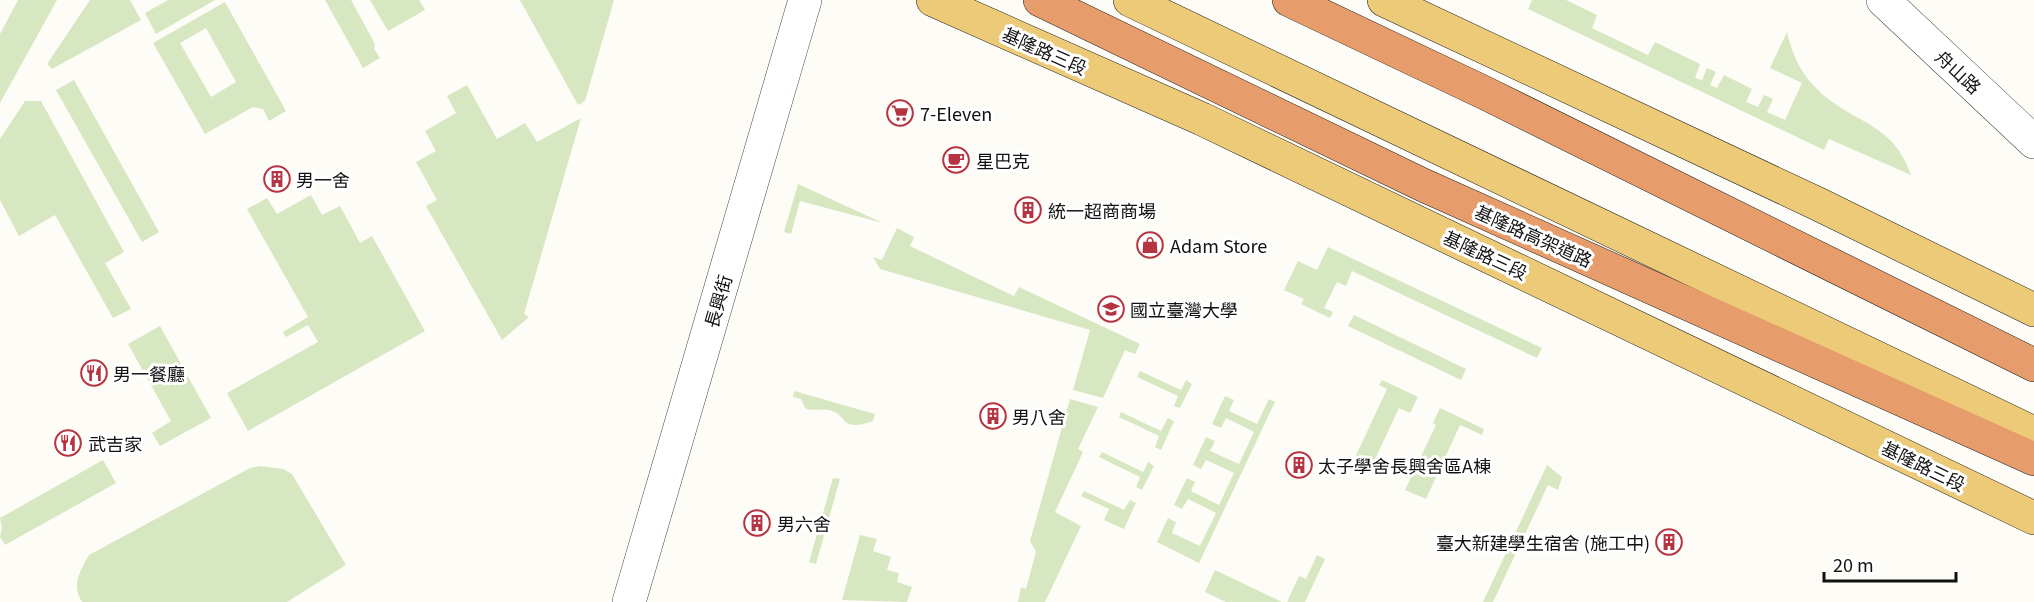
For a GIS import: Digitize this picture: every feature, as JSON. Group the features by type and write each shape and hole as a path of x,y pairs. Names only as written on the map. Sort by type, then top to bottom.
{"highway":[{"name":"基隆路高架道路","path":"1040,0 1423,185 2034,459"},
{"path":"1288,0 1485,93 2034,365"}],"main road":[{"name":"基隆路三段","path":"933,0 1224,129 2034,518"},
{"path":"1130,0 2034,433"},
{"path":"1384,0 1818,204 2034,310"}],"street":[{"name":"長興街","path":"629,602 805,0"},
{"name":"舟山路","path":"1883,0 2034,142"}],"green space":[{"path":"18,0 57,0 0,103 0,34"},
{"path":"90,0 130,0 141,20 52,69 47,64"},
{"path":"168,0 215,0 156,34 145,13"},
{"path":"325,0 351,0 380,58 363,68"},
{"path":"370,0 419,0 425,10 388,31"},
{"path":"520,0 614,0 585,101 578,105"},
{"path":"1532,0 1566,0 1597,15 1592,28 1648,55 1655,42 1700,64 1695,78 1702,80 1707,68 1716,72 1710,85 1717,88 1724,75 1752,89 1746,102 1758,107 1764,95 1773,99 1767,112 1785,120 1802,83 1770,68 1787,32 1797,61 1814,86 1827,98 1881,132 1893,143 1903,157 1911,175 1829,139 1824,150 1528,9"},
{"path":"225,2 286,111 269,121 263,109 253,107 205,134 153,43","holes":["206,28 236,82 211,97 180,43"]},
{"path":"74,80 159,232 142,242 56,90"},
{"path":"467,85 497,139 525,123 537,142 581,118 524,314 529,317 502,340 426,206 437,200 416,162 436,151 425,131 456,113 447,96"},
{"path":"25,101 41,101 124,252 105,263 131,309 113,318 55,215 19,236 0,200 0,139"},
{"path":"798,184 883,223 800,201 791,234 784,232"},
{"path":"311,195 322,215 340,206 360,243 372,236 425,331 248,431 227,393 318,342 308,325 286,337 283,332 308,317 247,209 267,198 277,214"},
{"path":"897,228 914,237 910,246 1014,296 1019,287 1140,344 1135,354 1125,350 1103,398 1073,390 1090,330 880,269 873,257 882,260"},
{"path":"1328,247 1542,348 1537,358 1352,271 1346,286 1337,282 1324,308 1333,312 1330,318 1301,304 1304,299 1284,290 1298,261 1317,270"},
{"path":"1354,315 1466,369 1461,380 1348,326"},
{"path":"160,326 211,418 160,446 152,433 171,421 128,344"},
{"path":"1140,371 1181,390 1186,380 1192,384 1180,408 1174,406 1178,396 1137,377"},
{"path":"1382,380 1418,397 1410,413 1399,408 1369,472 1352,464 1387,389 1379,385"},
{"path":"794,391 875,414 873,421 854,425 845,422 835,412 805,408 801,399 793,397"},
{"path":"1225,396 1234,400 1229,411 1257,424 1269,399 1275,402 1199,563 1157,542 1168,518 1176,522 1172,533 1200,546 1216,513 1188,499 1182,509 1174,505 1187,478 1195,482 1191,491 1219,505 1234,473 1206,460 1201,469 1193,465 1206,437 1215,441 1210,451 1239,464 1254,432 1226,418 1221,428 1212,424"},
{"path":"1070,399 1098,407 1078,449 1083,452 1055,512 1081,526 1045,602 1018,602 1021,587 1026,589 1036,552 1030,541"},
{"path":"1440,408 1484,429 1482,435 1460,425 1426,499 1405,490 1436,425 1433,423"},
{"path":"1121,412 1161,431 1168,418 1174,421 1161,450 1155,447 1159,436 1119,417"},
{"path":"1102,452 1143,472 1148,462 1154,466 1142,490 1136,487 1140,477 1099,457"},
{"path":"103,460 116,483 5,545 0,537 2,528 0,518"},
{"path":"1547,465 1562,477 1558,490 1548,485 1493,602 1483,602"},
{"path":"259,466 283,469 292,474 346,565 287,602 82,602 77,584 80,572 89,555 250,468"},
{"path":"833,478 840,479 816,564 809,562"},
{"path":"1084,491 1124,510 1130,500 1136,503 1124,529 1104,520 1109,509 1081,496"},
{"path":"860,535 877,539 873,551 891,557 887,570 899,573 897,582 912,587 907,602 842,600"},
{"path":"1317,555 1325,559 1305,602 1287,602 1299,576 1306,579"},
{"path":"1215,570 1282,602 1226,602 1205,592"}],"place":[{"name":"7-Eleven","path":"900,113"},
{"name":"星巴克","path":"956,160"},
{"name":"男一舍","path":"277,179"},
{"name":"統一超商商場","path":"1028,210"},
{"name":"Adam Store","path":"1150,245"},
{"name":"國立臺灣大學","path":"1111,309"},
{"name":"男一餐廳","path":"94,373"},
{"name":"男八舍","path":"993,416"},
{"name":"武吉家","path":"68,443"},
{"name":"太子學舍長興舍區A棟","path":"1299,465"},
{"name":"男六舍","path":"757,523"},
{"name":"臺大新建學生宿舍 (施工中)","path":"1669,542"}]}
